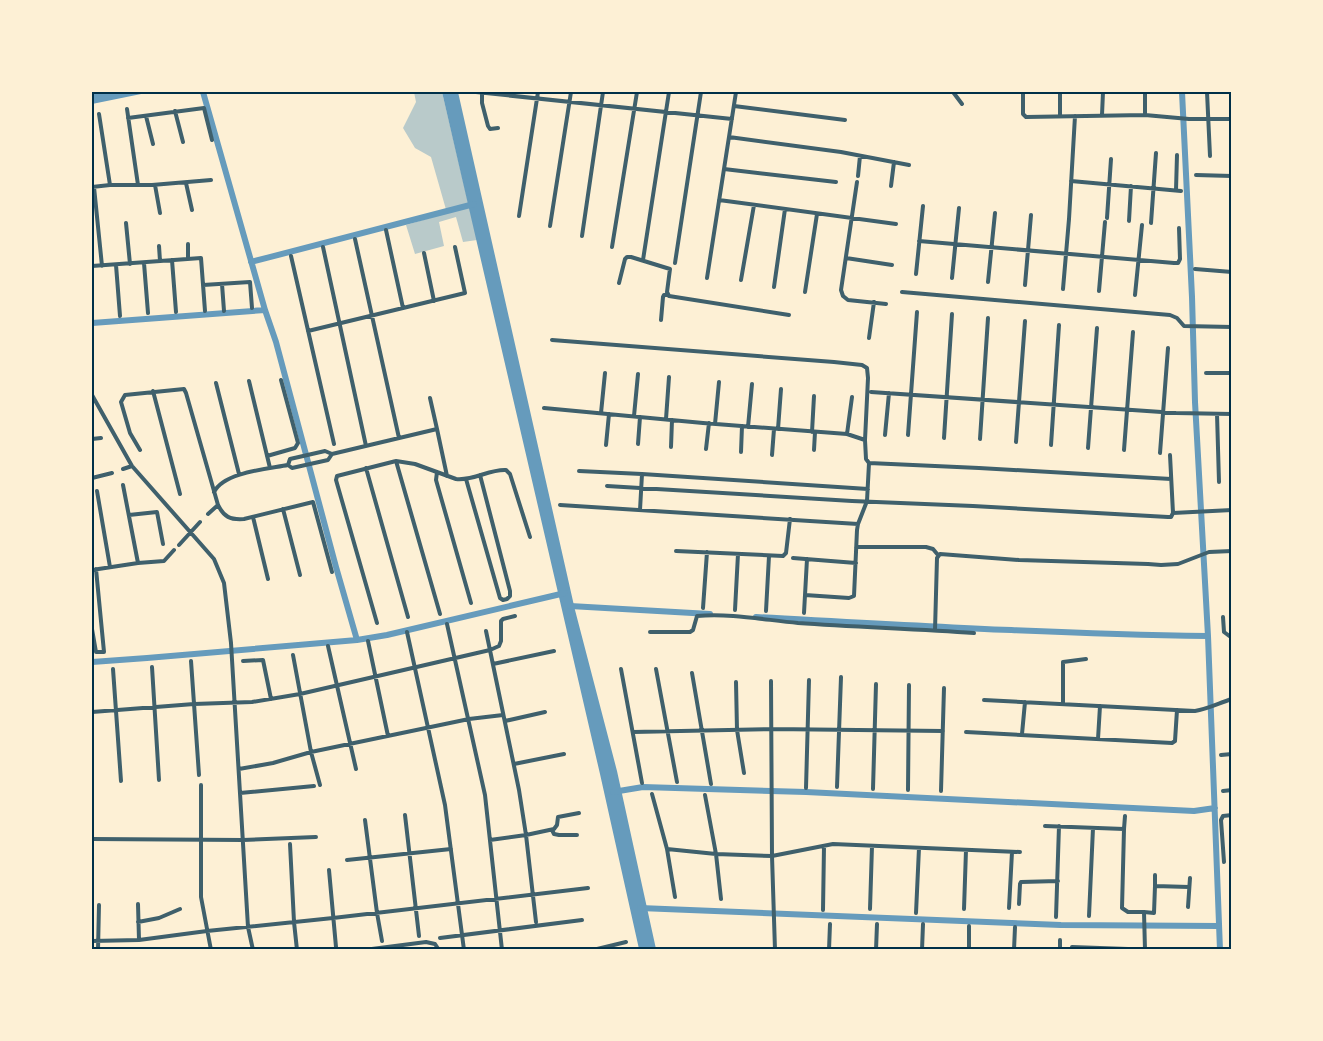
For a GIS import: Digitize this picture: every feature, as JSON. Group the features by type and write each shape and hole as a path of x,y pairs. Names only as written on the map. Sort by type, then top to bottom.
{"street":[{"path":"476,92 732,119"},
{"path":"482,92 482,103 488,126 490,129 498,128"},
{"path":"519,216 538,92"},
{"path":"550,226 571,92"},
{"path":"582,236 603,92"},
{"path":"612,247 637,92"},
{"path":"643,260 669,92"},
{"path":"675,263 701,92"},
{"path":"707,278 736,92"},
{"path":"953,92 962,104"},
{"path":"1023,92 1024,116 1145,115 1208,120 1232,119"},
{"path":"1060,92 1060,115"},
{"path":"1102,115 1103,92"},
{"path":"1145,92 1145,115"},
{"path":"1208,92 1210,156"},
{"path":"734,106 845,120"},
{"path":"128,118 204,108 212,140"},
{"path":"127,109 138,185"},
{"path":"175,111 183,142"},
{"path":"99,114 110,185"},
{"path":"146,116 153,144"},
{"path":"1063,289 1075,116"},
{"path":"729,137 909,165"},
{"path":"1151,223 1156,153"},
{"path":"1071,180 1178,190 1177,155"},
{"path":"858,176 860,156"},
{"path":"1099,291 1111,159"},
{"path":"891,186 894,162"},
{"path":"724,169 836,182"},
{"path":"1196,175 1232,176"},
{"path":"102,266 93,187 211,180"},
{"path":"857,182 841,290 843,297 848,300 886,304"},
{"path":"186,183 192,210"},
{"path":"155,185 160,213"},
{"path":"1129,221 1131,186"},
{"path":"719,200 896,224"},
{"path":"741,280 754,205"},
{"path":"916,274 923,206"},
{"path":"952,278 959,208"},
{"path":"774,287 785,209"},
{"path":"988,282 995,213"},
{"path":"805,292 818,214"},
{"path":"1025,285 1031,215"},
{"path":"126,223 130,264"},
{"path":"1135,295 1142,225"},
{"path":"920,241 1178,263 1180,259 1179,228"},
{"path":"386,230 403,308"},
{"path":"355,239 399,438"},
{"path":"188,244 188,259"},
{"path":"159,246 160,261"},
{"path":"323,247 366,446"},
{"path":"308,331 465,293 455,247"},
{"path":"424,253 434,301"},
{"path":"291,256 334,444"},
{"path":"619,283 627,257 670,269 667,295 663,297 661,320"},
{"path":"92,266 201,258 205,311"},
{"path":"846,258 892,265"},
{"path":"172,260 176,312"},
{"path":"144,262 148,313"},
{"path":"116,265 120,316"},
{"path":"1195,269 1232,272"},
{"path":"203,285 250,282 252,308"},
{"path":"222,284 224,311"},
{"path":"902,292 1170,315 1177,318 1184,326 1232,327"},
{"path":"667,295 789,315"},
{"path":"869,338 874,302"},
{"path":"908,435 916,312"},
{"path":"944,438 952,314"},
{"path":"980,439 988,318"},
{"path":"1016,442 1025,321"},
{"path":"1051,445 1059,325"},
{"path":"1088,447 1097,328"},
{"path":"1124,450 1133,332"},
{"path":"552,340 834,362 862,365 867,368 865,440 869,463 868,489 867,501 858,524 855,593 852,598 805,595"},
{"path":"1160,453 1168,348"},
{"path":"601,413 605,373"},
{"path":"1206,373 1232,373"},
{"path":"634,416 638,374"},
{"path":"666,419 669,377"},
{"path":"267,456 295,448 298,443 281,380"},
{"path":"249,381 270,468"},
{"path":"715,424 719,382"},
{"path":"216,383 239,474"},
{"path":"748,427 752,384"},
{"path":"772,455 781,389"},
{"path":"140,450 130,433 121,402 125,395 185,390 214,493 222,513 227,518 235,520 310,502 314,503 332,572"},
{"path":"153,391 180,494"},
{"path":"871,392 1127,410 1232,414"},
{"path":"885,435 889,393"},
{"path":"92,395 93,402 132,466 214,559 224,583 232,655 249,927 253,950"},
{"path":"814,396 814,450"},
{"path":"847,434 852,397"},
{"path":"430,398 447,476"},
{"path":"544,408 847,434 865,440"},
{"path":"606,445 609,414"},
{"path":"1217,414 1219,482"},
{"path":"638,444 640,417"},
{"path":"671,447 672,420"},
{"path":"706,449 709,423"},
{"path":"741,452 742,426"},
{"path":"214,493 222,482 239,474 288,465 292,468 326,460 332,454 437,429"},
{"path":"92,439 101,438"},
{"path":"288,465 290,459 325,451 332,454"},
{"path":"607,486 1171,517 1173,513 1170,455"},
{"path":"396,461 440,614"},
{"path":"377,623 336,480 340,474 396,461 415,464 456,479 506,470 510,474 530,537"},
{"path":"869,463 1171,479"},
{"path":"123,469 132,466"},
{"path":"366,468 408,617"},
{"path":"579,471 868,489"},
{"path":"438,472 436,480 471,603"},
{"path":"92,478 112,473"},
{"path":"640,510 642,474"},
{"path":"466,479 500,598 503,600 510,596 510,591 480,476"},
{"path":"123,485 138,563"},
{"path":"97,491 110,567"},
{"path":"208,513 218,505"},
{"path":"560,505 858,524"},
{"path":"283,509 300,575"},
{"path":"1173,513 1232,510"},
{"path":"129,515 157,512 163,544"},
{"path":"253,517 268,579"},
{"path":"676,551 785,555 790,519"},
{"path":"179,545 200,522"},
{"path":"856,546 933,549 938,555 935,630"},
{"path":"92,629 96,652 104,652 94,569 164,561 174,550"},
{"path":"938,555 1161,566 1178,564 1209,552 1232,550"},
{"path":"704,608 707,552"},
{"path":"735,610 738,554"},
{"path":"766,611 769,556"},
{"path":"793,558 856,563"},
{"path":"804,613 807,559"},
{"path":"92,712 271,699 455,659 499,646 501,621 514,616"},
{"path":"650,632 690,632 693,630 697,616 728,616 800,623 974,633"},
{"path":"1223,617 1224,632 1232,638"},
{"path":"447,624 485,795 502,950"},
{"path":"486,631 514,764 526,835 536,922"},
{"path":"407,632 445,805 464,950"},
{"path":"368,641 388,736"},
{"path":"328,646 356,769"},
{"path":"493,664 554,651"},
{"path":"293,655 311,752 320,785"},
{"path":"1063,704 1063,662 1086,659"},
{"path":"243,661 263,660 271,699"},
{"path":"191,661 200,775"},
{"path":"152,667 159,780"},
{"path":"113,669 121,781"},
{"path":"621,669 642,783"},
{"path":"656,669 677,782"},
{"path":"692,673 711,784"},
{"path":"837,787 841,677"},
{"path":"806,788 809,680"},
{"path":"771,681 775,950"},
{"path":"736,682 737,730 744,772"},
{"path":"873,789 876,684"},
{"path":"908,790 909,686"},
{"path":"941,791 944,688"},
{"path":"984,700 1195,711 1204,710 1232,699"},
{"path":"1022,735 1024,702"},
{"path":"1098,739 1100,706"},
{"path":"966,732 1175,742 1177,710"},
{"path":"505,721 545,712"},
{"path":"239,769 429,727 503,715"},
{"path":"633,732 772,729 943,731"},
{"path":"514,764 564,754"},
{"path":"1221,755 1232,754"},
{"path":"201,785 201,892 211,950"},
{"path":"240,793 314,786"},
{"path":"1222,791 1232,790"},
{"path":"652,794 667,849 675,897"},
{"path":"705,795 722,899"},
{"path":"490,840 552,830 557,825 560,816 579,813"},
{"path":"405,815 419,936"},
{"path":"1224,862 1221,820 1223,816 1232,815"},
{"path":"1125,816 1122,908 1128,912 1144,915 1154,913 1155,875"},
{"path":"365,820 376,913 382,941"},
{"path":"1045,826 1124,829"},
{"path":"1056,917 1059,826"},
{"path":"1089,916 1093,828"},
{"path":"552,830 559,836 577,835"},
{"path":"92,839 243,840 316,837"},
{"path":"290,844 297,950"},
{"path":"667,849 772,856 833,844 1020,852"},
{"path":"823,910 824,846"},
{"path":"870,909 872,846"},
{"path":"916,913 919,848"},
{"path":"347,860 451,849"},
{"path":"964,909 966,850"},
{"path":"1009,908 1012,852"},
{"path":"329,870 336,947"},
{"path":"1188,907 1190,878"},
{"path":"1019,904 1021,882 1058,881"},
{"path":"1155,886 1189,887"},
{"path":"92,941 139,940 588,888"},
{"path":"138,904 139,940"},
{"path":"99,905 99,950"},
{"path":"138,922 159,918 180,909"},
{"path":"1144,915 1145,949"},
{"path":"440,938 582,920"},
{"path":"830,924 830,950"},
{"path":"876,950 877,924"},
{"path":"922,950 923,924"},
{"path":"969,926 969,950"},
{"path":"1014,950 1015,927"},
{"path":"1060,940 1060,950"},
{"path":"364,950 426,942 435,944 439,950"},
{"path":"593,950 626,942"},
{"path":"1072,946 1156,950"}],"shaded area":[{"path":"414,92 442,92 477,240 463,242 456,217 439,222 444,246 415,254 406,225 447,213 431,157 415,148 403,128 416,102"}],"water":[{"path":"92,92 151,92 92,104"},
{"path":"442,92 458,92 575,610 617,771 656,949 639,949"}],"waterway":[{"path":"203,92 276,342 357,640"},
{"path":"1182,92 1195,402 1208,636 1220,950"},
{"path":"251,262 474,204"},
{"path":"92,323 265,310"},
{"path":"92,662 357,640 565,593"},
{"path":"570,606 710,614"},
{"path":"756,617 1038,631 1208,636"},
{"path":"613,792 643,787 806,792 1194,811 1215,808"},
{"path":"640,908 1061,925 1219,926"}]}
